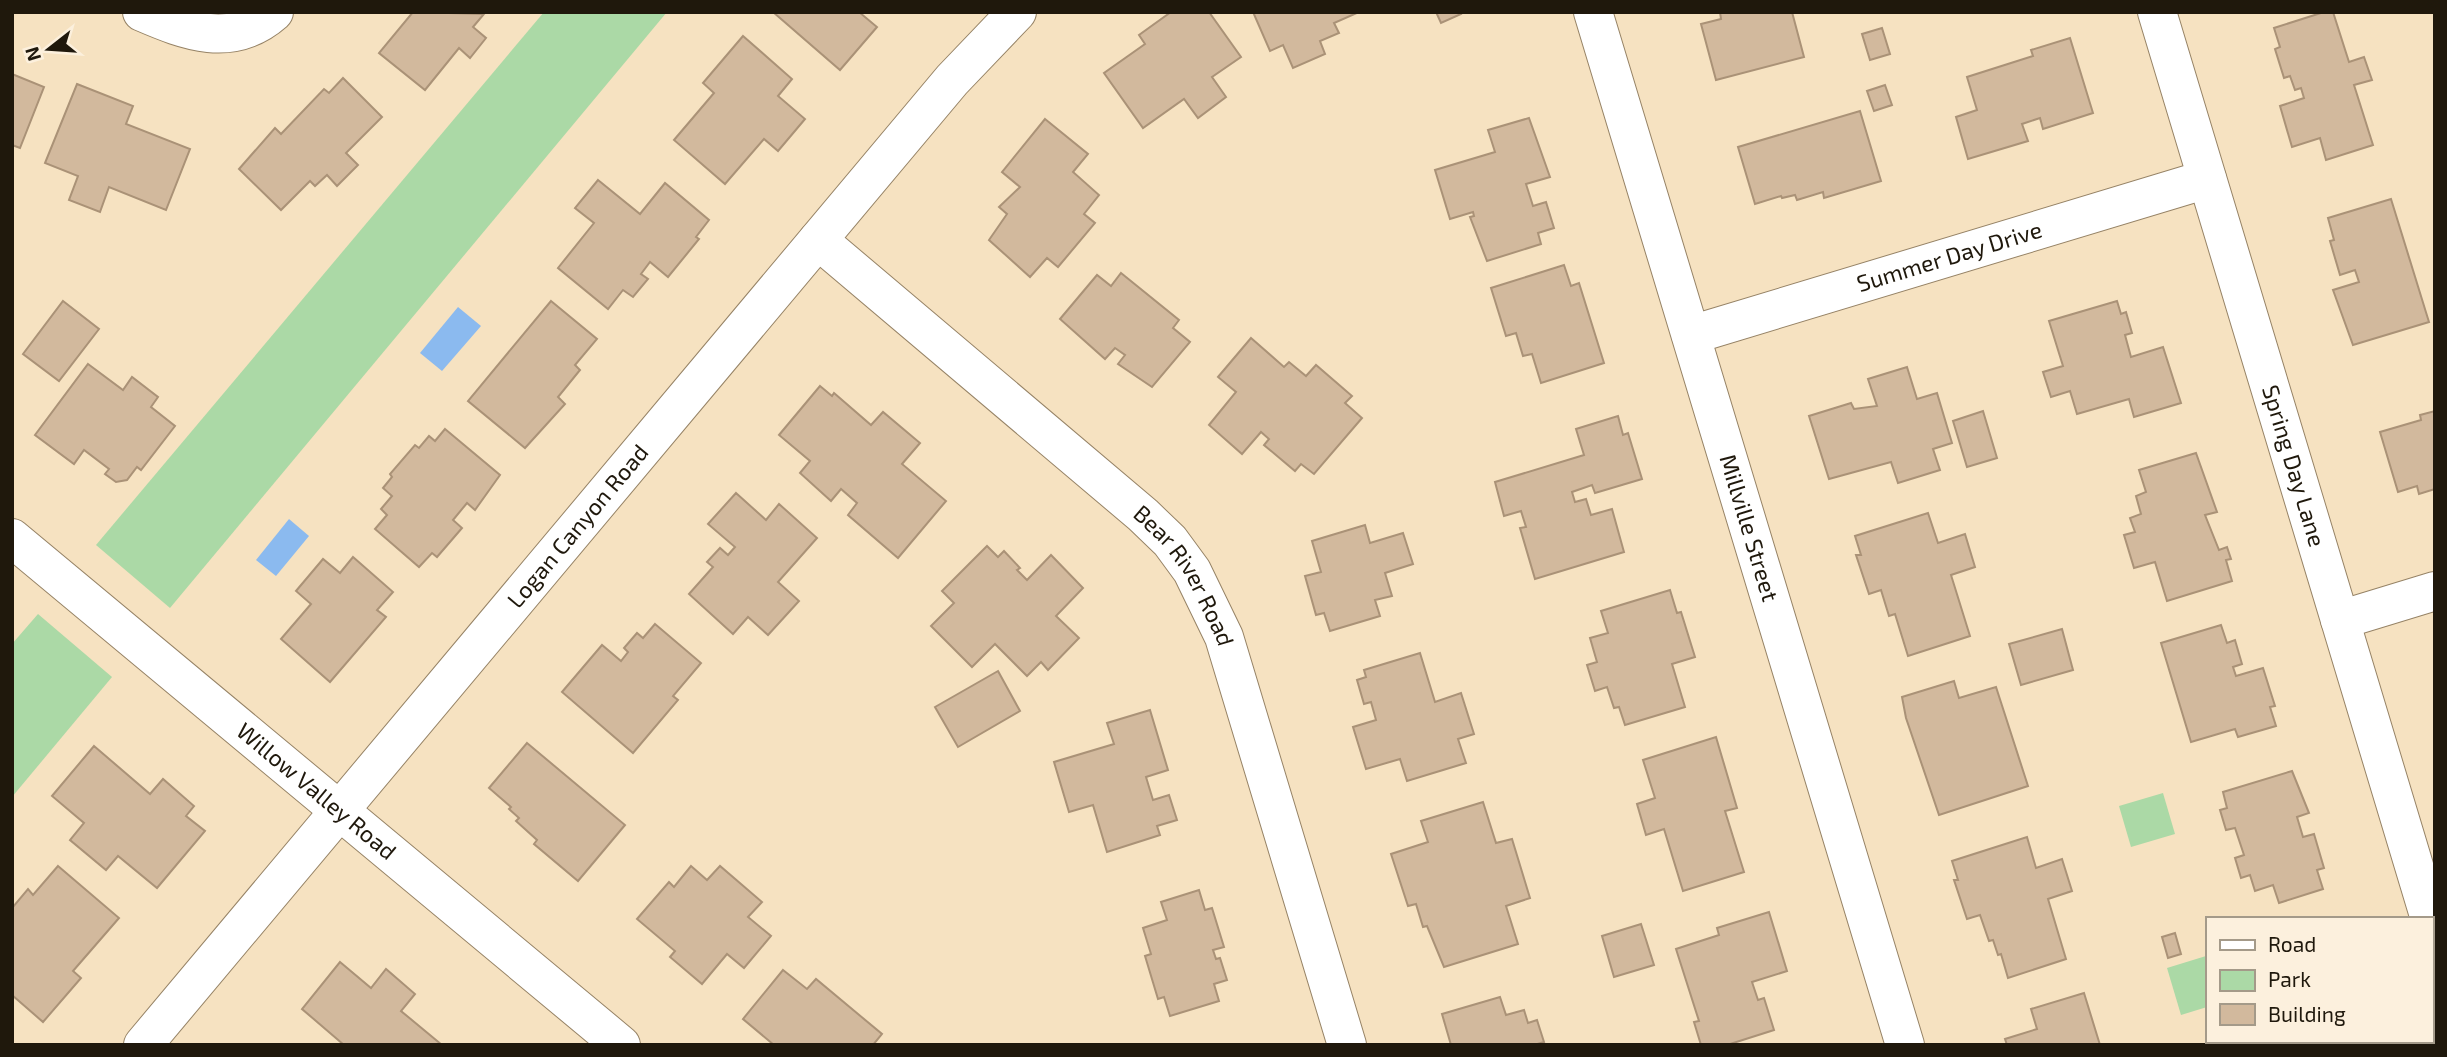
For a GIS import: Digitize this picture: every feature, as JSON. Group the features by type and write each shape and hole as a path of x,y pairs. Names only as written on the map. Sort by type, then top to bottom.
{"street":[{"path":"142,12 191,32 207,35 239,31 274,12"},
{"name":"Logan Canyon Road","path":"143,1045 952,80 1017,12"},
{"name":"Millville Street","path":"1593,12 1905,1045"},
{"name":"Spring Day Lane","path":"2157,12 2430,917"},
{"name":"Summer Day Drive","path":"1691,335 2207,179"},
{"name":"Bear River Road","path":"818,240 1143,515 1170,541 1192,570 1224,637 1347,1045"},
{"name":"Willow Valley Road","path":"12,538 621,1045"},
{"path":"2340,620 2435,591"}],"green space":[{"path":"544,12 667,12 170,608 96,545"},
{"path":"38,614 112,677 12,797 12,644"},
{"path":"2163,793 2175,834 2131,847 2119,806"},
{"path":"2206,956 2206,1007 2181,1015 2167,968"}],"water":[{"path":"458,307 481,326 442,371 420,353"},
{"path":"289,519 309,536 276,576 256,560"}],"building":[{"path":"413,12 484,14 473,27 486,38 470,58 459,48 425,90 379,53"},
{"path":"773,12 859,12 877,27 840,70"},
{"path":"1171,12 1209,12 1241,57 1212,77 1226,97 1198,118 1184,99 1143,128 1104,73 1145,44 1139,35"},
{"path":"1253,12 1357,13 1334,23 1339,33 1320,41 1325,54 1293,68 1283,45 1270,51"},
{"path":"1436,12 1460,12 1461,14 1441,23"},
{"path":"1720,12 1792,12 1804,57 1716,80 1701,24 1721,19"},
{"path":"2324,12 2333,12 2349,62 2364,57 2372,80 2354,85 2373,145 2326,160 2320,138 2292,147 2280,106 2304,98 2301,88 2295,90 2290,76 2284,78 2275,49 2280,47 2274,28"},
{"path":"1882,28 1890,54 1870,60 1862,34"},
{"path":"743,36 792,79 778,96 805,119 778,151 764,139 725,184 674,140 714,93 703,83"},
{"path":"2070,38 2093,113 2043,129 2040,118 2022,124 2028,141 1968,159 1956,117 1977,110 1967,77 2033,56 2031,50"},
{"path":"12,74 44,87 20,148 12,145"},
{"path":"343,78 382,117 346,153 358,165 337,186 327,175 315,186 310,181 281,210 239,169 275,128 281,134 324,89 329,93"},
{"path":"77,84 133,106 126,124 190,149 166,210 109,187 100,212 69,200 78,176 45,163"},
{"path":"1885,85 1892,105 1874,111 1867,91"},
{"path":"1860,111 1881,181 1824,198 1823,192 1797,200 1795,195 1781,196 1755,204 1738,147"},
{"path":"1529,118 1550,177 1526,184 1533,206 1546,202 1554,228 1538,233 1541,244 1487,261 1470,217 1474,216 1473,212 1450,219 1435,170 1495,152 1488,130"},
{"path":"1045,119 1088,154 1073,172 1099,195 1084,214 1095,223 1058,267 1047,258 1030,277 989,240 1007,214 999,207 1020,187 1002,172"},
{"path":"598,180 640,214 665,183 709,220 696,237 699,239 668,277 650,262 641,274 648,279 633,297 623,290 608,309 558,268 594,223 575,208"},
{"path":"2391,199 2429,322 2353,345 2333,290 2359,282 2355,270 2340,275 2330,241 2334,240 2328,218"},
{"path":"1564,265 1571,286 1579,283 1604,363 1541,383 1532,354 1523,356 1516,333 1506,336 1491,288"},
{"path":"1121,273 1179,320 1173,328 1190,342 1152,387 1118,364 1125,355 1115,348 1105,359 1060,319 1097,275 1111,286"},
{"path":"63,301 99,329 59,381 23,354"},
{"path":"551,301 597,339 575,365 580,370 558,397 565,404 525,448 468,401"},
{"path":"2117,301 2121,314 2126,312 2132,333 2125,335 2131,357 2163,347 2181,403 2134,417 2129,399 2077,414 2070,391 2051,397 2043,372 2063,366 2049,321"},
{"path":"1251,338 1284,367 1289,362 1306,376 1316,365 1352,396 1345,403 1362,418 1314,474 1301,464 1295,471 1264,445 1269,439 1261,432 1242,454 1209,425 1236,392 1218,377"},
{"path":"88,364 123,390 132,377 158,397 151,407 175,426 141,470 137,467 127,480 116,482 105,474 109,469 84,450 74,464 35,435"},
{"path":"1907,367 1917,399 1937,393 1952,443 1933,449 1940,470 1898,483 1891,462 1829,479 1809,416 1851,403 1854,409 1877,406 1868,379"},
{"path":"820,386 832,396 834,393 871,425 883,412 920,443 902,464 946,501 898,558 848,515 857,503 841,489 831,501 800,473 810,461 779,435"},
{"path":"1983,411 1997,458 1967,467 1953,421"},
{"path":"2435,411 2435,489 2419,494 2417,486 2398,492 2380,432 2421,420 2420,415"},
{"path":"1618,416 1623,435 1628,433 1642,479 1595,493 1592,485 1572,492 1575,502 1586,499 1591,515 1612,509 1624,552 1535,579 1520,528 1526,527 1521,511 1504,516 1495,482 1584,455 1576,429"},
{"path":"445,429 500,475 475,510 467,503 453,520 462,528 437,557 432,553 419,567 375,529 387,515 381,509 392,496 383,488 392,477 390,474 415,445 419,448 429,436 435,441"},
{"path":"2196,453 2217,512 2205,515 2219,550 2227,547 2231,559 2226,560 2232,581 2167,601 2155,562 2134,568 2124,535 2135,532 2130,518 2141,514 2136,496 2146,492 2139,470"},
{"path":"736,493 766,520 779,504 817,538 778,582 799,601 768,635 748,617 733,634 689,594 713,567 707,562 720,548 728,555 735,547 708,524"},
{"path":"1928,513 1938,543 1965,534 1975,567 1951,575 1970,636 1908,656 1895,614 1889,616 1881,590 1869,594 1856,555 1861,555 1855,536"},
{"path":"1365,525 1370,543 1403,533 1413,564 1385,573 1392,596 1375,600 1380,616 1330,631 1324,613 1316,615 1305,576 1321,572 1312,541"},
{"path":"987,546 998,557 1004,551 1027,580 1051,555 1083,588 1056,616 1079,638 1048,670 1041,662 1027,676 995,644 972,667 931,626 954,603 942,591"},
{"path":"353,557 393,592 377,610 386,617 330,682 281,639 311,604 296,591 323,559 340,573"},
{"path":"1670,590 1677,613 1681,612 1695,657 1672,664 1685,707 1625,725 1619,707 1614,708 1607,687 1595,691 1587,665 1597,662 1590,638 1608,633 1601,611"},
{"path":"655,624 701,663 673,696 678,700 633,753 562,692 602,645 621,661 628,652 624,648 637,633 643,638"},
{"path":"2221,625 2227,643 2235,640 2242,664 2233,667 2236,676 2263,668 2275,706 2270,707 2276,726 2238,737 2235,729 2191,742 2161,643"},
{"path":"2062,629 2073,670 2021,685 2009,644"},
{"path":"1420,653 1435,702 1461,693 1474,734 1458,739 1466,763 1407,781 1400,759 1366,769 1353,727 1376,720 1371,702 1364,704 1357,680 1366,677 1364,670"},
{"path":"998,671 1020,711 958,747 935,707"},
{"path":"1954,681 1959,698 1996,687 2028,786 1939,815 1906,718 1902,697"},
{"path":"1150,710 1168,770 1146,777 1153,800 1169,795 1177,820 1157,826 1160,835 1107,852 1093,805 1069,812 1054,762 1114,744 1107,723"},
{"path":"1716,737 1737,808 1725,811 1744,872 1683,891 1664,829 1646,835 1637,804 1655,798 1643,760"},
{"path":"527,743 625,825 578,881 534,844 537,840 516,821 519,818 509,809 511,807 489,788"},
{"path":"94,746 150,794 163,779 194,806 186,816 205,831 157,888 118,856 106,870 70,840 84,823 52,796"},
{"path":"2292,771 2309,813 2297,817 2303,837 2314,834 2324,868 2317,870 2323,889 2279,903 2273,885 2255,891 2250,875 2241,878 2235,858 2244,855 2235,828 2226,830 2220,810 2227,808 2223,792"},
{"path":"1483,802 1496,843 1512,839 1530,898 1506,906 1518,944 1444,967 1427,926 1423,927 1416,904 1408,906 1391,854 1428,842 1421,821"},
{"path":"2027,837 2036,868 2062,859 2072,891 2048,899 2066,959 2008,978 2001,954 1998,955 1993,940 1989,941 1980,915 1967,919 1954,880 1958,880 1952,861"},
{"path":"58,866 119,918 73,971 81,978 43,1022 12,995 12,908 28,889 33,895"},
{"path":"691,866 707,880 720,866 762,902 748,917 771,936 744,968 727,954 702,984 670,957 675,951 637,919 669,882 674,887"},
{"path":"1199,890 1205,910 1212,908 1224,947 1213,950 1216,959 1220,958 1227,980 1214,984 1219,1001 1170,1016 1164,997 1158,999 1145,956 1151,954 1143,928 1167,920 1161,902"},
{"path":"1769,912 1787,971 1752,982 1758,1000 1764,998 1774,1030 1727,1045 1701,1045 1694,1022 1699,1021 1676,949 1719,935 1717,928"},
{"path":"1641,924 1654,965 1614,977 1602,936"},
{"path":"2175,933 2181,954 2168,958 2162,937"},
{"path":"340,962 371,988 386,969 415,994 401,1011 442,1045 344,1045 302,1009"},
{"path":"783,970 807,989 816,979 882,1034 873,1045 774,1045 743,1019"},
{"path":"2084,993 2100,1045 2007,1045 2005,1039 2037,1029 2031,1009"},
{"path":"1500,997 1506,1015 1524,1010 1528,1023 1537,1020 1544,1042 1534,1045 1451,1045 1442,1014"},
{"path":"2274,1043 2373,1045 2274,1045"}]}
